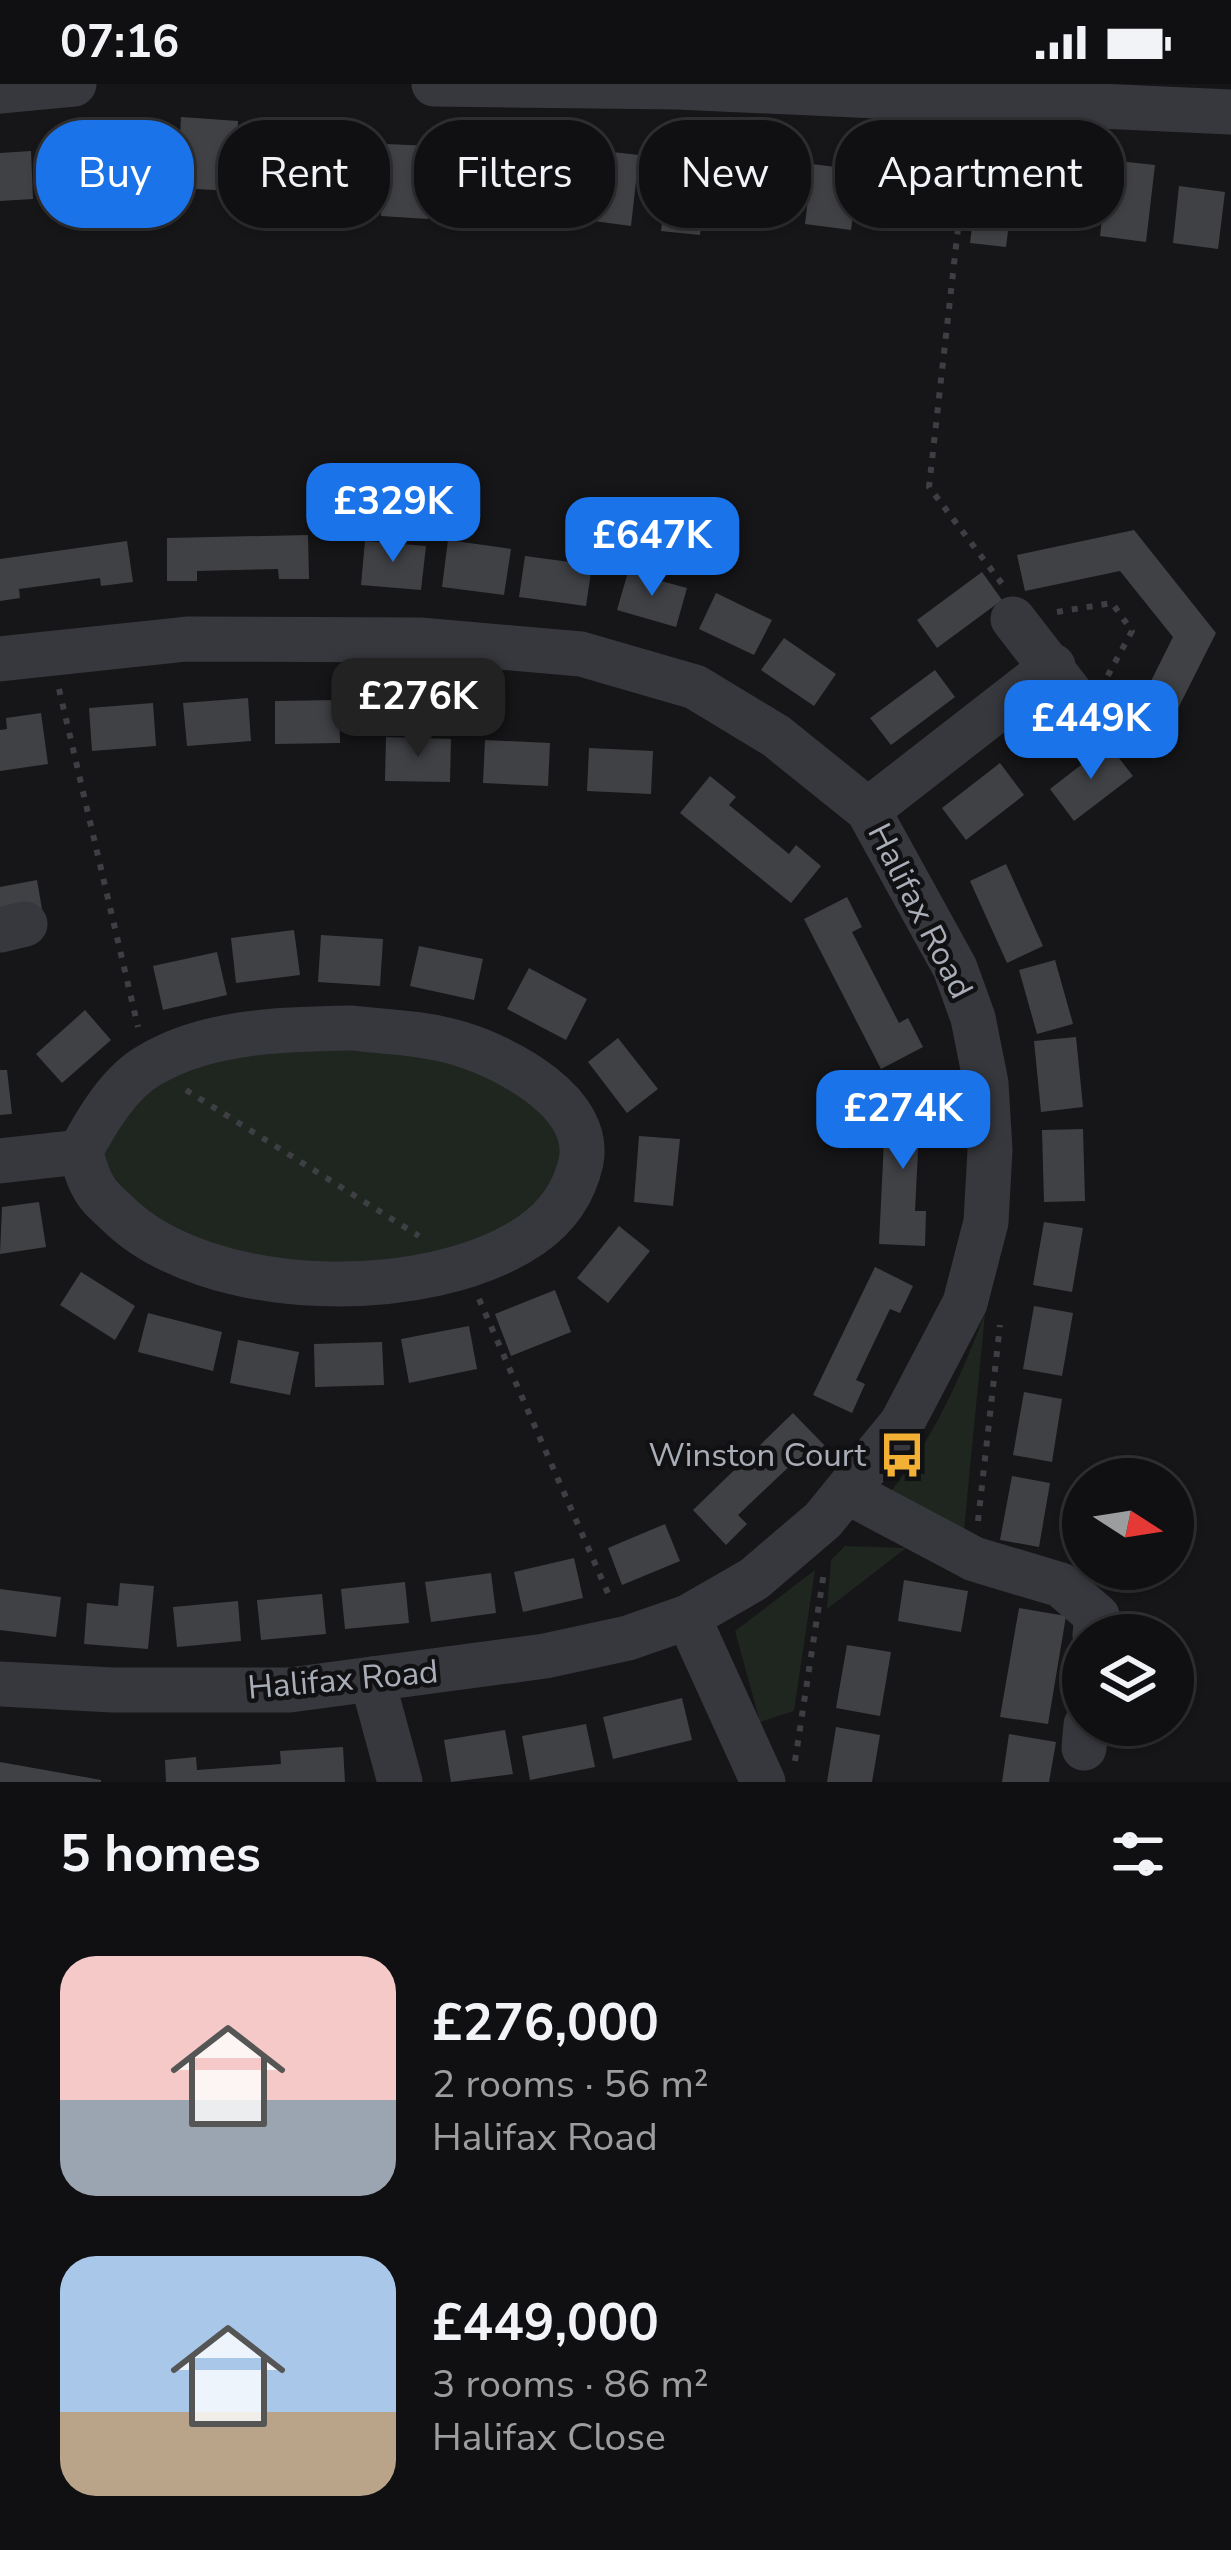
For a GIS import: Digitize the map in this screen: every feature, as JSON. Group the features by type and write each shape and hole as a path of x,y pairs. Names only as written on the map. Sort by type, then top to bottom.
{"street":[{"path":"434,84 677,85 1231,112"},
{"path":"1013,619 1082,708"},
{"name":"Halifax Road","path":"0,659 187,639 420,640 581,655 695,687 776,736 868,810 956,968 973,1018 986,1083 990,1150 986,1222 964,1303 902,1423 835,1506 754,1579 688,1617 628,1638 465,1669 290,1690 113,1690 0,1684"},
{"path":"868,810 1053,666"},
{"path":"352,1028 457,1042 503,1061 541,1084 568,1112 584,1145 577,1178 560,1210 529,1237 464,1265 378,1281 321,1285 268,1281 168,1250 130,1226 94,1190 80,1152 100,1116 148,1066 196,1047 251,1034 352,1028"},
{"path":"0,1161 80,1152"},
{"path":"835,1506 974,1559 1061,1585 1095,1614"},
{"path":"688,1617 763,1782"},
{"path":"372,1678 400,1782"}],"path":[{"path":"972,100 929,488 1012,596 1013,619"},
{"path":"51,651 148,1066 464,1265 628,1638"},
{"path":"974,1559 1001,1312"},
{"path":"792,1782 835,1506"}],"shaded area":[{"path":"298,1042 444,1054 529,1096 569,1147 560,1173 513,1230 414,1264 264,1269 131,1215 91,1153 112,1117 201,1058"},
{"path":"985,1314 963,1540 888,1495 944,1408"},
{"path":"845,1546 906,1548 827,1609 831,1560"},
{"path":"815,1570 794,1711 760,1722 735,1631"}],"building":[{"path":"181,117 224,120 218,120 218,190 194,189 194,120"},
{"path":"390,144 414,145 414,218 390,217"},
{"path":"31,151 33,199 0,201 0,153"},
{"path":"615,152 639,155 631,226 615,224"},
{"path":"1124,162 1155,165 1146,242 1100,236 1101,228 1124,228"},
{"path":"812,164 835,167 835,228 811,225"},
{"path":"1179,186 1225,192 1218,249 1173,243"},
{"path":"661,228 701,228 700,235"},
{"path":"972,228 1008,228 1006,247 970,243"},
{"path":"1134,530 1216,633 1157,750 1125,733 1173,637 1120,571 1025,591 1017,555"},
{"path":"308,535 309,579 279,579 278,569 197,571 197,581 167,581 167,538"},
{"path":"448,540 511,549 504,595 442,587"},
{"path":"127,541 133,582 101,586 100,578 19,589 20,598 0,601 0,559"},
{"path":"365,541 426,546 421,590 361,585"},
{"path":"525,556 592,565 586,606 519,597"},
{"path":"628,572 687,588 676,627 617,610"},
{"path":"982,572 1002,600 937,648 917,620"},
{"path":"716,593 772,620 754,655 699,629"},
{"path":"784,638 836,674 814,706 761,670"},
{"path":"935,670 955,697 891,745 870,718"},
{"path":"248,698 251,741 187,746 183,703"},
{"path":"339,700 340,743 275,744 275,701"},
{"path":"153,703 156,746 92,751 89,708"},
{"path":"41,713 48,764 0,771 0,730 7,729 6,718"},
{"path":"386,737 451,739 450,782 385,781"},
{"path":"485,740 550,743 548,786 483,783"},
{"path":"1108,744 1133,776 1074,821 1050,789"},
{"path":"589,748 653,751 651,794 587,791"},
{"path":"1000,763 1024,795 966,840 942,808"},
{"path":"710,776 736,797 729,805 789,854 796,845 821,866 791,903 680,813"},
{"path":"1006,864 1043,946 1007,963 970,881"},
{"path":"37,880 42,909 0,916 0,887"},
{"path":"847,897 862,927 852,932 899,1023 908,1018 923,1047 881,1069 804,919"},
{"path":"294,930 300,975 236,983 231,938"},
{"path":"321,935 383,939 380,986 318,982"},
{"path":"419,946 483,959 474,1000 410,986"},
{"path":"217,952 227,995 163,1010 153,966"},
{"path":"1055,960 1073,1024 1037,1034 1019,970"},
{"path":"529,968 587,999 566,1040 507,1009"},
{"path":"85,1010 111,1040 62,1083 36,1054"},
{"path":"1076,1037 1083,1107 1041,1112 1034,1041"},
{"path":"618,1038 658,1089 627,1113 588,1062"},
{"path":"0,1070 7,1070 12,1114 0,1115"},
{"path":"886,1098 931,1100 930,1132 919,1131 915,1211 926,1211 925,1246 879,1244"},
{"path":"1083,1129 1085,1201 1044,1202 1042,1130"},
{"path":"639,1136 680,1139 673,1206 634,1202"},
{"path":"39,1202 46,1247 0,1254 2,1207"},
{"path":"1044,1222 1083,1228 1072,1292 1033,1285"},
{"path":"619,1226 650,1251 608,1303 577,1278"},
{"path":"875,1267 913,1286 900,1313 890,1309 856,1380 865,1384 852,1413 813,1395"},
{"path":"81,1272 135,1306 115,1340 60,1305"},
{"path":"555,1290 571,1332 511,1356 495,1314"},
{"path":"1034,1306 1073,1313 1062,1376 1023,1369"},
{"path":"148,1313 222,1332 213,1371 138,1352"},
{"path":"469,1326 477,1369 409,1383 401,1339"},
{"path":"238,1340 299,1352 290,1395 230,1383"},
{"path":"382,1342 384,1385 315,1387 314,1344"},
{"path":"1024,1392 1062,1399 1052,1462 1013,1455"},
{"path":"793,1413 826,1447 804,1469 796,1460 738,1515 747,1524 726,1545 693,1510"},
{"path":"1012,1476 1050,1483 1039,1547 1000,1540"},
{"path":"665,1524 680,1561 622,1585 608,1548"},
{"path":"574,1558 583,1598 523,1612 514,1572"},
{"path":"491,1573 496,1613 431,1622 425,1582"},
{"path":"904,1580 968,1591 961,1632 898,1621"},
{"path":"405,1582 409,1623 345,1629 341,1589"},
{"path":"120,1583 154,1586 148,1649 84,1644 87,1603 118,1606"},
{"path":"0,1589 61,1597 56,1637 0,1630"},
{"path":"322,1594 326,1634 261,1640 257,1600"},
{"path":"238,1601 241,1641 177,1647 173,1607"},
{"path":"1019,1608 1062,1615 1048,1724 1000,1717"},
{"path":"847,1645 891,1652 880,1716 836,1708"},
{"path":"682,1698 692,1740 613,1759 603,1717"},
{"path":"586,1724 595,1767 530,1780 522,1736"},
{"path":"836,1727 880,1735 872,1782 827,1782"},
{"path":"505,1730 513,1774 451,1782 444,1740"},
{"path":"1009,1734 1056,1742 1049,1782 1002,1782"},
{"path":"343,1747 345,1782 166,1782 165,1760 196,1757 197,1770 281,1764 280,1751"},
{"path":"0,1762 101,1780 101,1782 0,1782"}],"place":[{"name":"Winston Court","path":"902,1455"}]}
